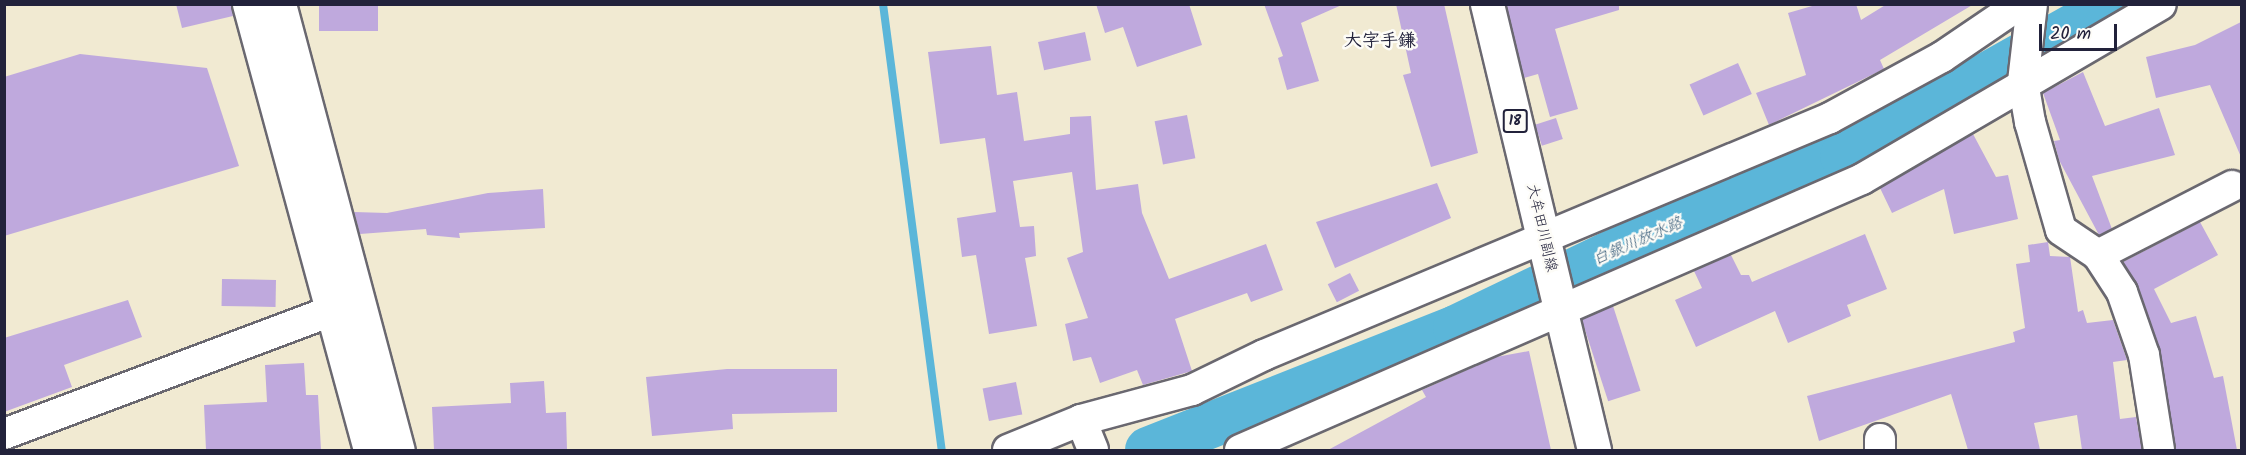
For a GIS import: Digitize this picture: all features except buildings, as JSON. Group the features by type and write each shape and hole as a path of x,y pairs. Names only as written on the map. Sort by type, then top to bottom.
{"street":[{"path":"249,4 344,307 398,450"},
{"path":"279,4 344,307 370,450"},
{"name":"大牟田川副線","path":"1487,4 1594,450"},
{"path":"1008,450 1087,435 1545,243 1830,118 1942,57 2020,4"},
{"path":"2032,4 2024,82 2061,230 2098,255 2122,292 2144,355 2159,450"},
{"path":"1240,450 1862,179 2024,82 2161,4"},
{"path":"2098,255 2232,186"},
{"path":"4,434 344,307"}],"waterway":[{"path":"883,4 942,450"},
{"name":"白銀川放水路","path":"1148,450 1456,328 1639,240 1843,156 2114,4"}],"district":[{"name":"大字手鎌","path":"1380,42"}]}
